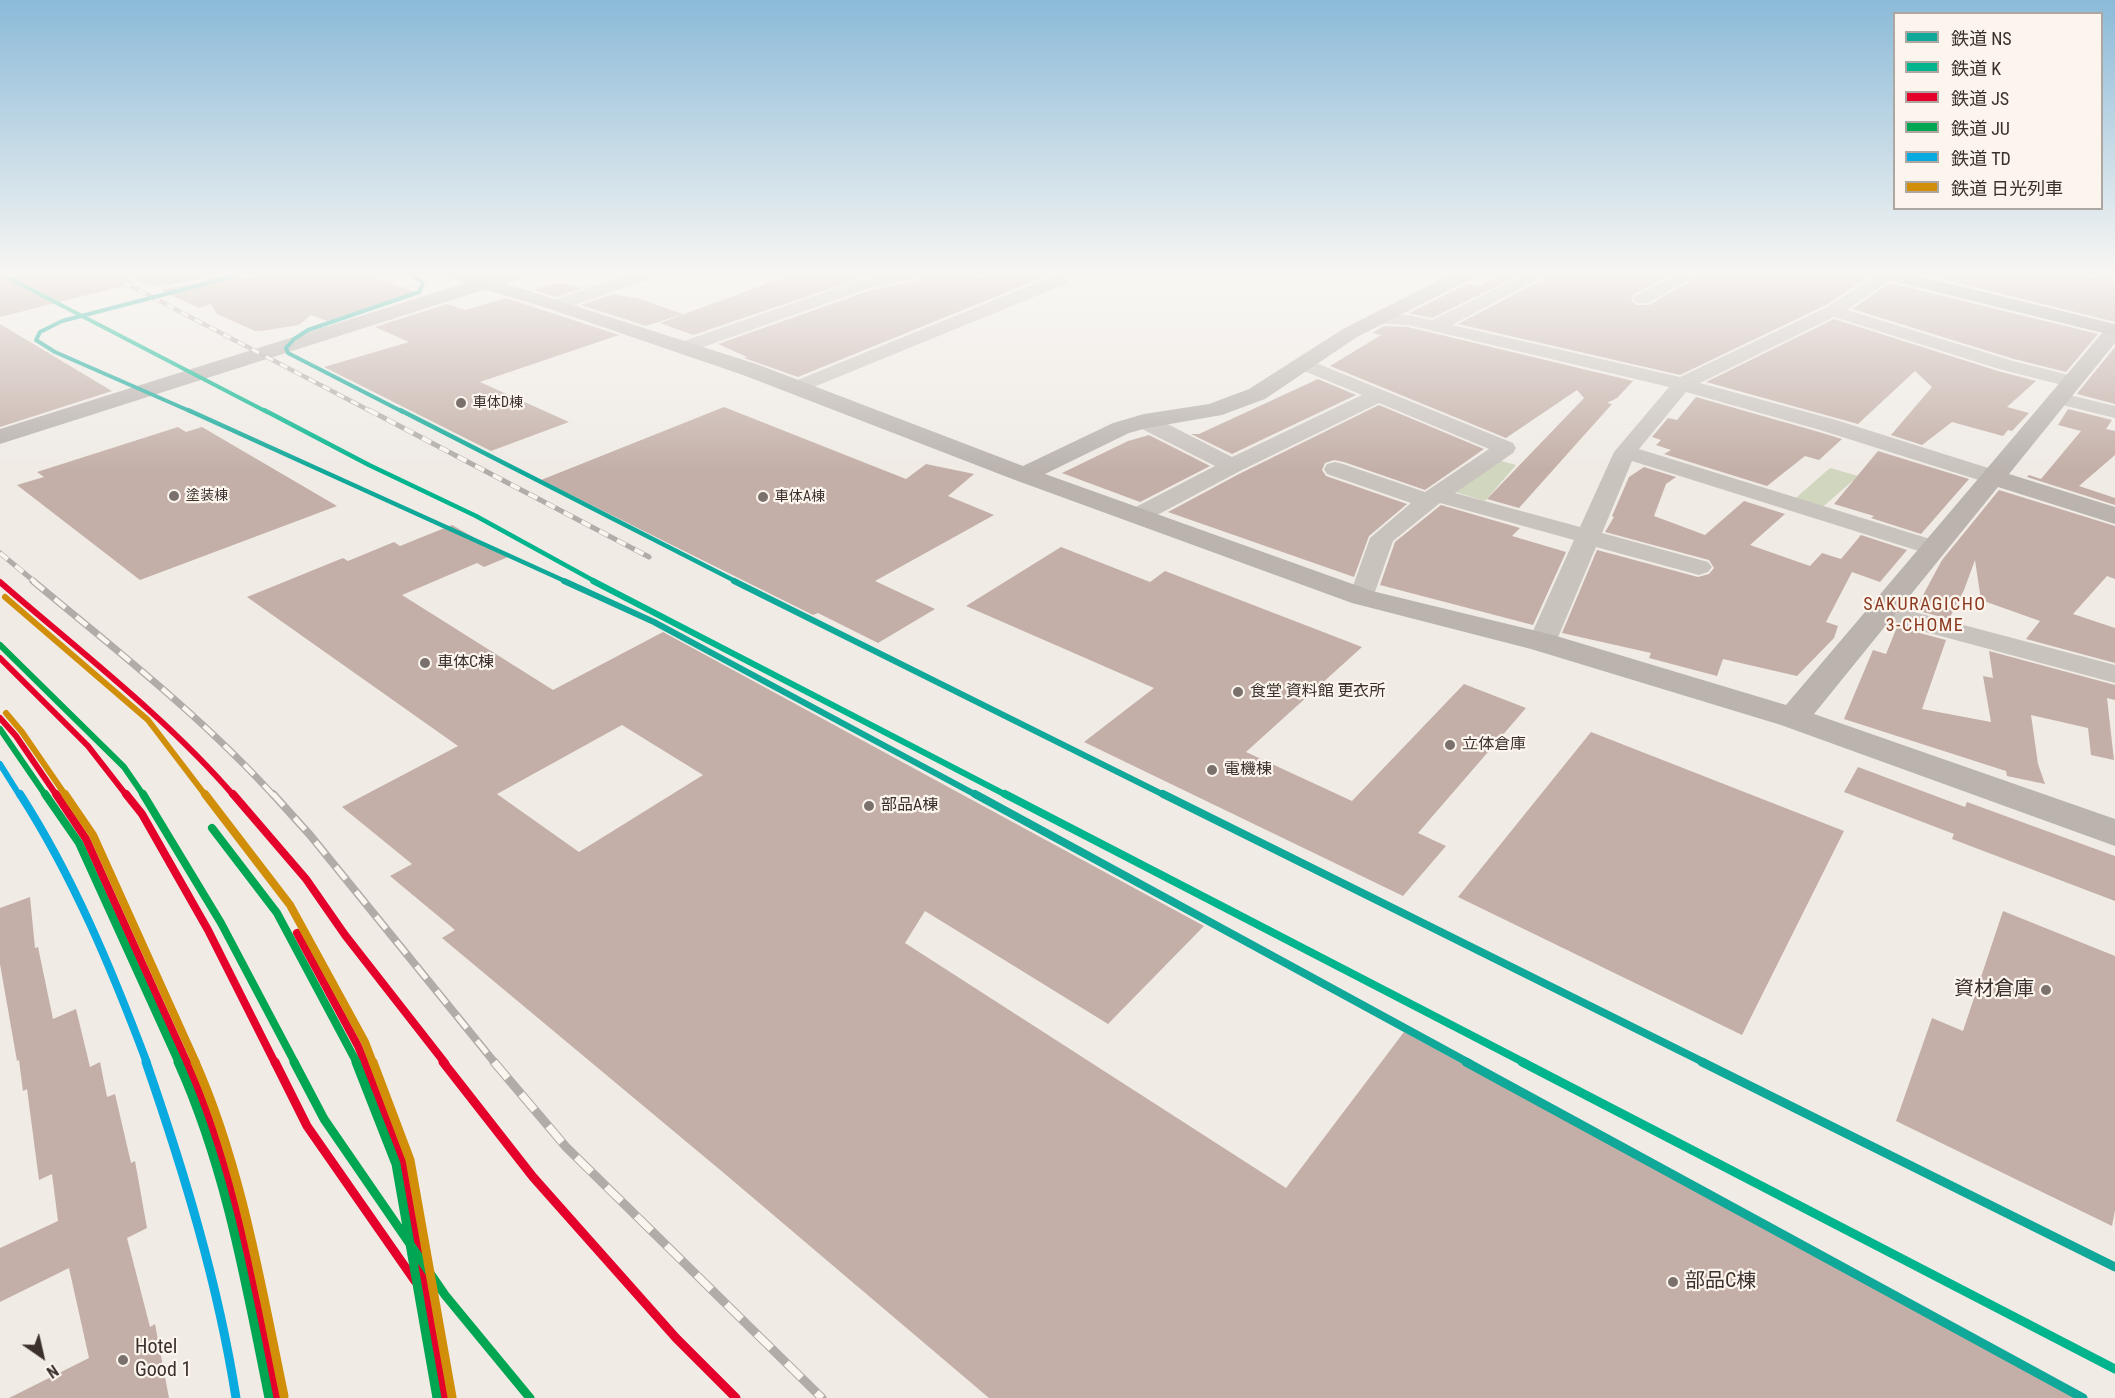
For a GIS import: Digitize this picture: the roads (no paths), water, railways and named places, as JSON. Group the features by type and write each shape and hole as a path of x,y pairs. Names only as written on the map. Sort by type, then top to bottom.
{"main road":[{"path":"0,437 310,340"}],"street":[{"path":"664,340 797,387 1024,475 1362,597 1542,642 1793,718 2115,833"},
{"path":"685,347 704,340"},
{"path":"797,387 912,340"},
{"path":"1024,475 1103,435 1144,421 1214,410 1257,394 1341,340"},
{"path":"1496,340 1682,384 1828,425 2115,516"},
{"path":"1542,642 1625,452 1682,384 1773,340"},
{"path":"1927,340 2006,365 2115,412"},
{"path":"1793,718 2106,340"},
{"path":"1304,364 1506,448 1432,498 1382,538 1362,597"},
{"path":"1137,516 1232,466 1379,395"},
{"path":"1144,421 1232,466"},
{"path":"1625,452 1934,548"},
{"path":"1335,469 1432,498 1699,567"},
{"path":"1880,611 2115,674"}],"railway":[{"path":"235,340 372,412"},
{"path":"369,410 649,557"},
{"path":"0,553 35,582"},
{"path":"33,581 188,711 274,796"},
{"path":"273,794 310,835 495,1063"},
{"path":"494,1062 566,1147 822,1398"}],"rail line":[{"name":"NS","path":"36,340 55,352 294,457 654,622 951,781 2083,1398"},
{"name":"K","path":"129,340 369,465 476,516 551,559 2115,1369"},
{"name":"NS","path":"293,340 286,348 288,353 722,575 2115,1267"},
{"name":"JS","path":"0,582 156,718 218,777 306,879 345,935 533,1177 676,1338 736,1398"},
{"name":"日光列車","path":"5,597 148,720 290,905 365,1042 410,1160 452,1397"},
{"name":"JU","path":"0,645 124,767 154,809 221,923 324,1119 445,1295 530,1398"},
{"name":"JS","path":"0,658 88,746 142,814 208,930 307,1126 415,1281"},
{"name":"日光列車","path":"6,713 22,732 93,835 208,1091 250,1230 284,1396"},
{"name":"JS","path":"0,718 16,736 86,839 201,1094 243,1232 277,1398"},
{"name":"JU","path":"0,729 79,843 194,1097 236,1234 269,1398"},
{"name":"TD","path":"0,764 58,859 83,908 127,1010 164,1115 198,1225 220,1311 236,1398"},
{"name":"JU","path":"212,828 277,913 351,1049 396,1164 437,1398"},
{"name":"JS","path":"297,933 358,1046 403,1162 445,1398"}],"place":[{"name":"車体D棟","path":"461,403"},
{"name":"塗装棟","path":"174,496"},
{"name":"車体A棟","path":"763,497"},
{"name":"車体C棟","path":"425,663"},
{"name":"食堂 資料館 更衣所","path":"1238,692"},
{"name":"立体倉庫","path":"1450,745"},
{"name":"電機棟","path":"1212,770"},
{"name":"部品A棟","path":"869,806"},
{"name":"資材倉庫","path":"2046,990"},
{"name":"部品C棟","path":"1673,1282"},
{"name":"Hotel Good 1","path":"123,1360"}],"district":[{"name":"SAKURAGICHO 3-CHOME","path":"1925,615"}]}
